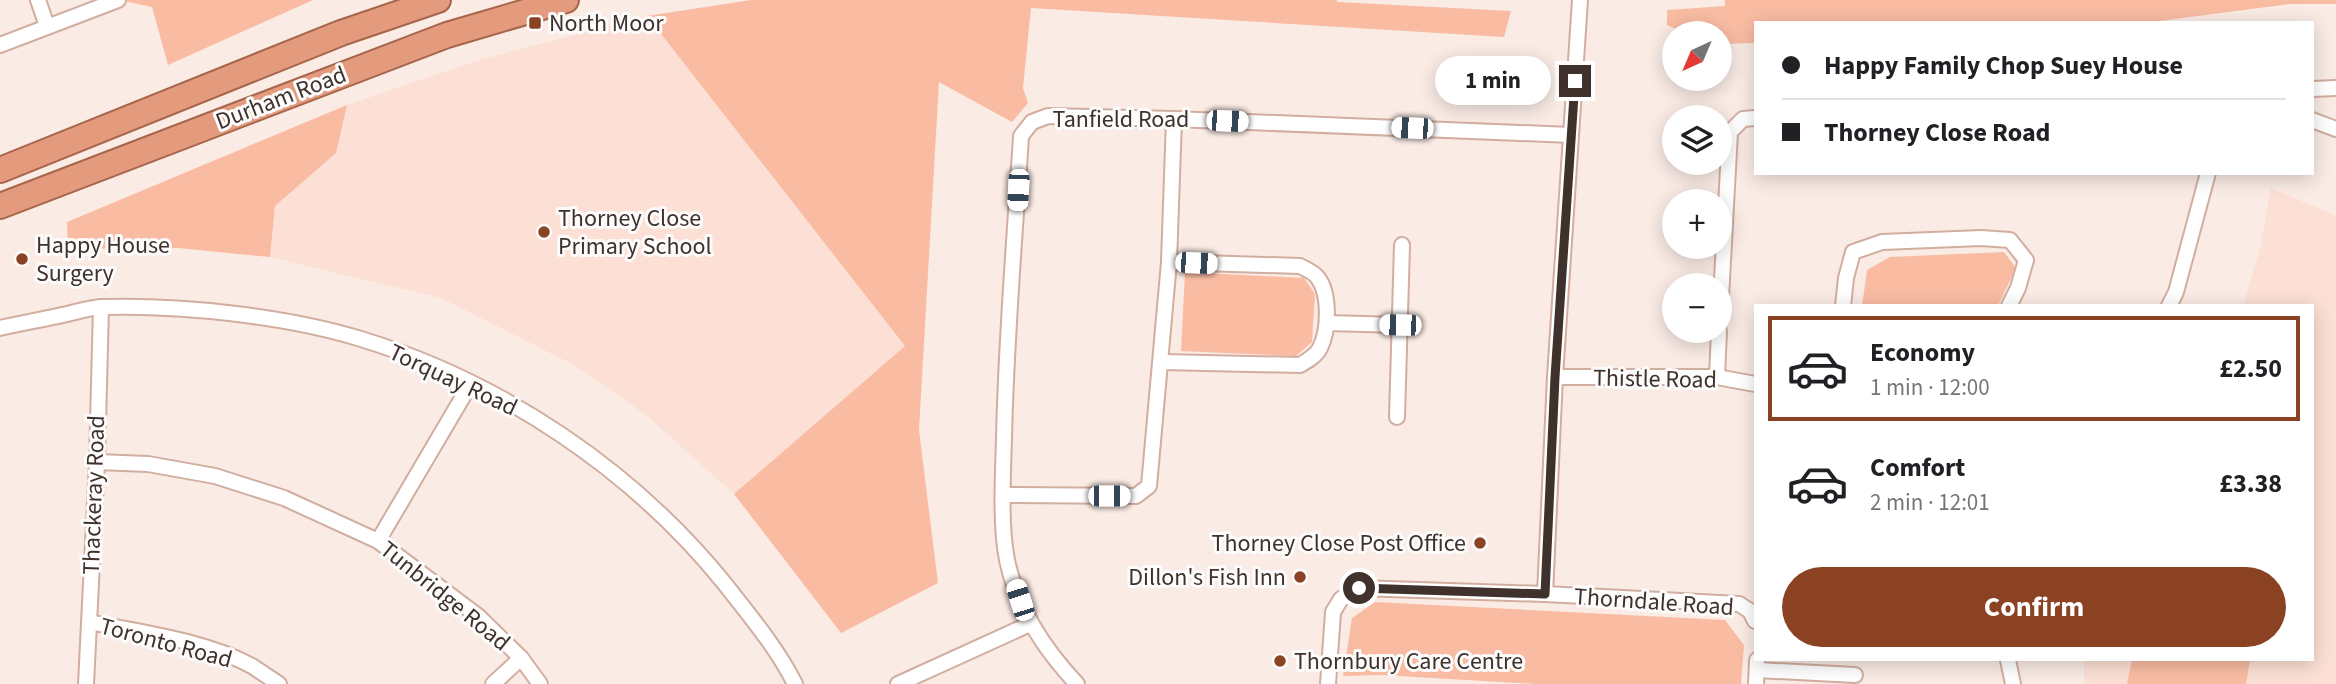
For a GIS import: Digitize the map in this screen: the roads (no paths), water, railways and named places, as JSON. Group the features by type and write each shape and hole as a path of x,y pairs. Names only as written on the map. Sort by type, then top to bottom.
{"highway":[{"name":"Durham Road","path":"0,170 341,33 438,0"},
{"name":"Durham Road","path":"0,206 447,35 566,0"}],"street":[{"path":"38,0 47,26"},
{"path":"0,45 118,0"},
{"path":"1545,594 1555,377 1580,0"},
{"path":"2314,89 2336,88"},
{"name":"Tanfield Road","path":"1077,684 1030,624 1007,559 1003,495 1005,409 1021,136 1032,122 1048,116 1174,119 1571,135"},
{"path":"1722,273 1730,132 1743,119 1754,118"},
{"path":"1003,495 1136,496 1149,486 1169,262 1174,119"},
{"path":"2314,121 2336,129"},
{"path":"2170,304 2176,292 2207,175"},
{"path":"1843,304 1853,252 1882,242 1981,238 2010,240 2026,260 2010,304"},
{"path":"1398,417 1402,245"},
{"path":"1162,362 1300,365 1310,360 1320,348 1327,323 1324,291 1318,276 1300,266 1169,262"},
{"name":"Torquay Road","path":"0,328 101,307 172,308 309,327 361,339 471,383 552,428 622,479 697,549 748,613 795,684"},
{"name":"Thackeray Road","path":"86,684 97,462 101,307"},
{"path":"1327,323 1400,325"},
{"path":"1717,377 1718,343"},
{"name":"Thistle Road","path":"1555,377 1717,377 1754,384"},
{"path":"378,541 471,383"},
{"name":"Tunbridge Road","path":"97,462 148,464 215,476 284,498 378,541 478,616 521,658 540,684"},
{"name":"Thorndale Road","path":"1328,684 1333,612 1341,599 1359,588 1739,604 1750,611 1754,619"},
{"name":"Toronto Road","path":"89,622 207,649 250,666 279,684"},
{"path":"898,684 1030,624"},
{"path":"493,684 521,658"},
{"path":"2008,661 2013,684"},
{"path":"1757,671 1855,675"}],"place":[{"name":"North Moor","path":"535,23"},
{"name":"Thorney Close Primary School","path":"544,232"},
{"name":"Happy House Surgery","path":"22,259"},
{"name":"Thorney Close Post Office","path":"1480,543"},
{"name":"Dillon's Fish Inn","path":"1300,577"},
{"name":"Thornbury Care Centre","path":"1280,661"}]}
